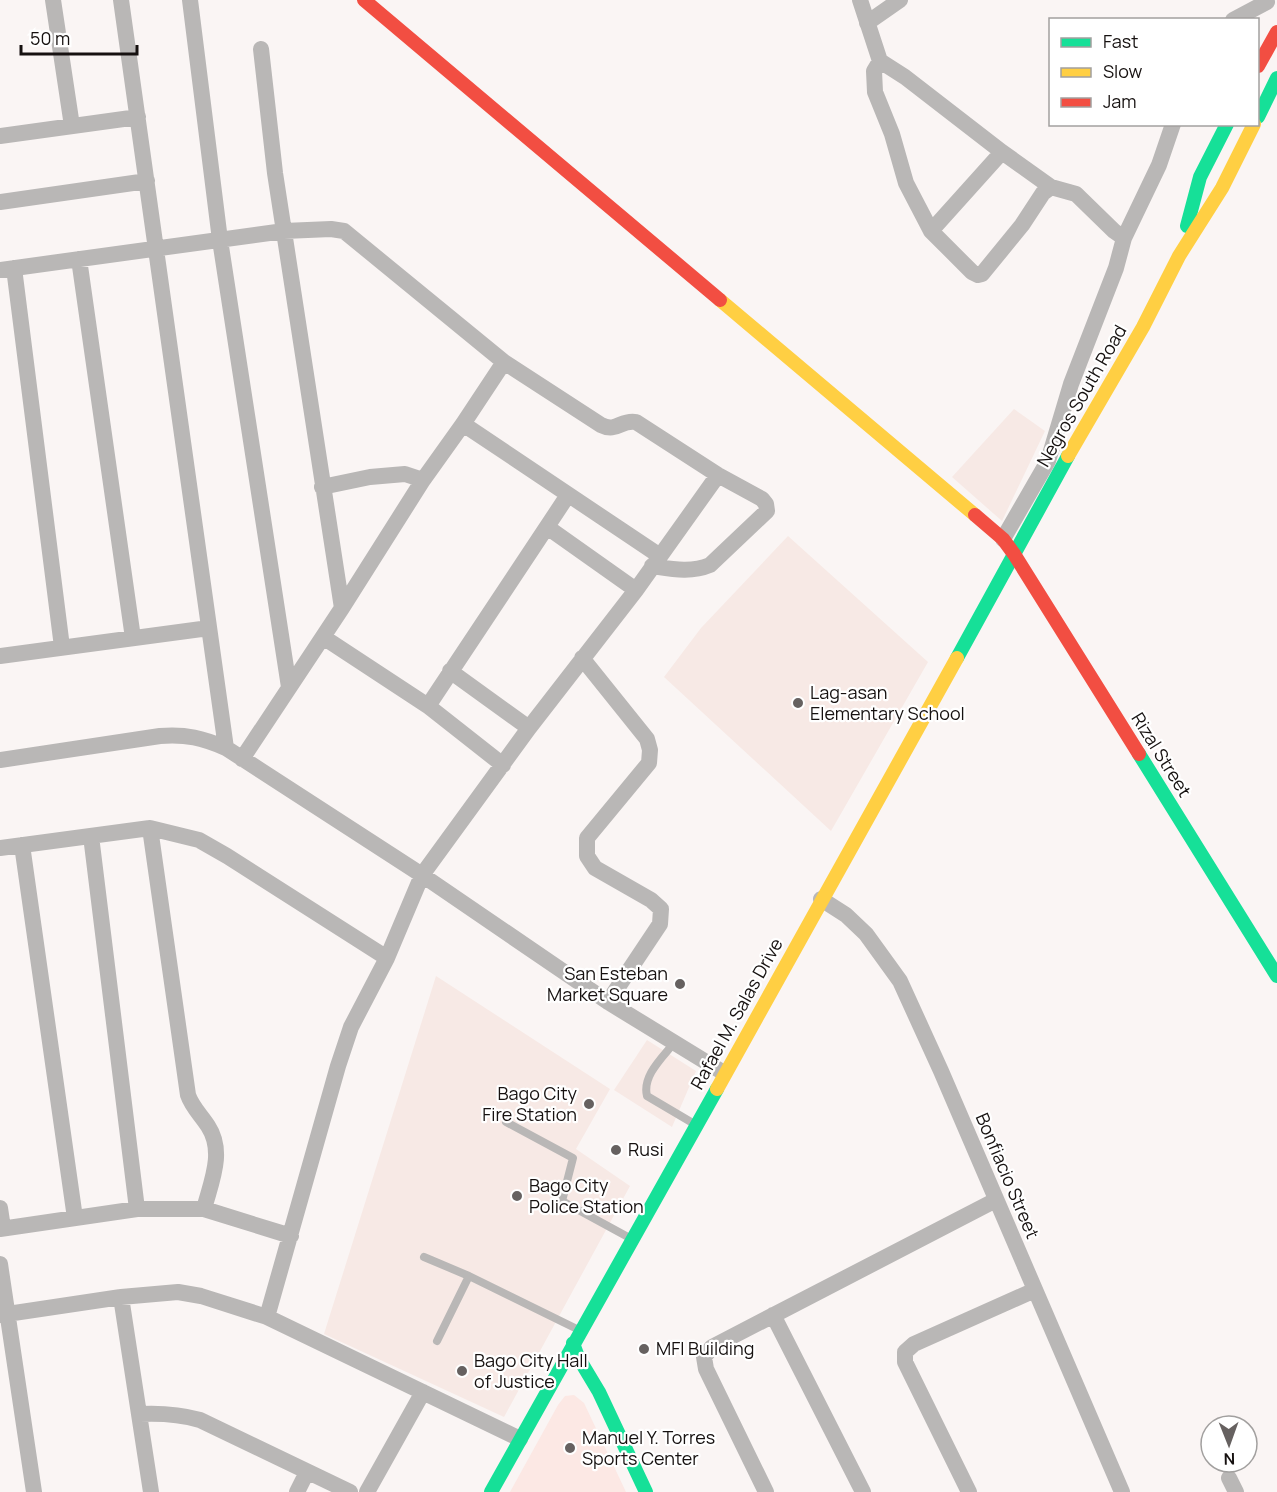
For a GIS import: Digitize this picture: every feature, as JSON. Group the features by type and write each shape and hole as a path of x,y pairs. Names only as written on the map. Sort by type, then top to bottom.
{"main road":[{"name":"Rizal Street","path":"364,0 1003,539 1277,976"},
{"path":"1259,63 1277,32"},
{"path":"1259,113 1277,78"},
{"name":"Negros South Road","path":"1179,256 1200,177 1226,126"},
{"name":"Negros South Road","path":"1014,554 1090,415 1143,327 1179,256 1222,188 1253,126"},
{"name":"Rafael M. Salas Drive","path":"491,1492 724,1073 825,902 1014,554"},
{"path":"573,1343 646,1492"}],"street":[{"path":"53,0 72,126"},
{"path":"121,0 226,748"},
{"path":"190,0 220,240 290,687"},
{"path":"860,0 880,61 905,77 1051,187 1076,194 1124,238"},
{"path":"867,23 900,0"},
{"path":"1237,18 1266,2"},
{"path":"261,49 284,231 342,608"},
{"path":"880,61 874,71 875,92 892,134 906,183 932,231 972,272 982,274 1022,225 1043,193 1051,187"},
{"path":"0,136 138,117"},
{"path":"1003,539 1048,461 1071,384 1116,268 1124,238 1159,165 1172,126"},
{"path":"932,231 1002,152"},
{"path":"0,202 147,182"},
{"path":"62,647 7,269 284,231 331,229 344,231 504,362 601,425 614,428 632,420 636,422 718,475 762,499 767,511 710,565 700,569 680,570 656,561 568,495 463,424"},
{"path":"79,259 133,638"},
{"path":"242,759 423,480 504,362"},
{"path":"322,487 370,477 405,474 423,480"},
{"path":"267,1317 351,1027 387,958 422,875 529,728 636,590 718,475"},
{"path":"428,706 568,495"},
{"path":"547,527 636,590"},
{"path":"0,656 209,628"},
{"path":"323,637 428,706 503,765"},
{"path":"582,658 647,739 650,750 649,762 587,838 587,856 595,868 651,900 662,909 660,924 608,1002"},
{"path":"450,671 529,728"},
{"path":"0,760 160,735 183,734 202,738 226,748 422,875 608,1002 724,1073"},
{"path":"0,848 150,828 199,840 227,855 387,958"},
{"path":"150,828 188,1095 192,1107 209,1128 217,1151 216,1164 204,1209"},
{"path":"92,836 137,1209"},
{"path":"22,845 75,1218"},
{"name":"Bonfiacio Street","path":"825,902 846,915 866,934 900,981 1122,1492"},
{"path":"766,1492 706,1369 704,1357 712,1347 996,1200"},
{"path":"0,1208 2,1229 137,1209 204,1209 291,1236"},
{"path":"0,1264 3,1314 34,1492"},
{"path":"969,1492 905,1362 905,1352 914,1344 1035,1290"},
{"path":"3,1314 121,1297 178,1292 201,1296 267,1317 520,1439"},
{"path":"121,1297 151,1492"},
{"path":"773,1315 863,1492"},
{"path":"367,1492 423,1392"},
{"path":"140,1414 164,1413 200,1420 350,1492"},
{"path":"297,1492 307,1472"}],"lane":[{"path":"674,1043 650,1075 645,1089 647,1096 696,1124"},
{"path":"506,1122 573,1158 562,1202 631,1239"},
{"path":"424,1257 469,1276 580,1330"},
{"path":"437,1341 469,1276"}],"shaded area":[{"path":"1014,409 1045,431 1002,521 952,477"},
{"name":"Lag-asan Elementary School","path":"788,536 928,662 831,831 664,677 701,628"},
{"path":"436,976 610,1089 576,1149 630,1186 504,1417 324,1334"},
{"path":"647,1040 696,1071 672,1127 614,1090"},
{"name":"Manuel Y. Torres Sports Center","path":"574,1395 584,1403 626,1492 510,1492 558,1405 565,1396"}],"traffic: fast":[{"path":"1259,115 1277,78"},
{"path":"1187,226 1200,177 1226,126"},
{"path":"957,658 1068,456"},
{"path":"1139,754 1277,976"},
{"path":"491,1492 717,1089"},
{"path":"573,1343 646,1492"}],"traffic: slow":[{"path":"1068,456 1143,327 1179,256 1222,188 1253,126"},
{"path":"720,300 975,515"},
{"path":"717,1089 957,658"}],"traffic: jam":[{"path":"364,0 720,300"},
{"path":"1259,64 1277,32"},
{"path":"975,515 1003,539 1014,554 1139,754"}],"place":[{"name":"Lag-asan Elementary School","path":"798,703"},
{"name":"San Esteban Market Square","path":"680,984"},
{"name":"Bago City Fire Station","path":"589,1104"},
{"name":"Rusi","path":"616,1150"},
{"name":"Bago City Police Station","path":"517,1196"},
{"name":"MFI Building","path":"644,1349"},
{"name":"Bago City Hall of Justice","path":"462,1371"},
{"name":"Manuel Y. Torres Sports Center","path":"570,1448"}]}
